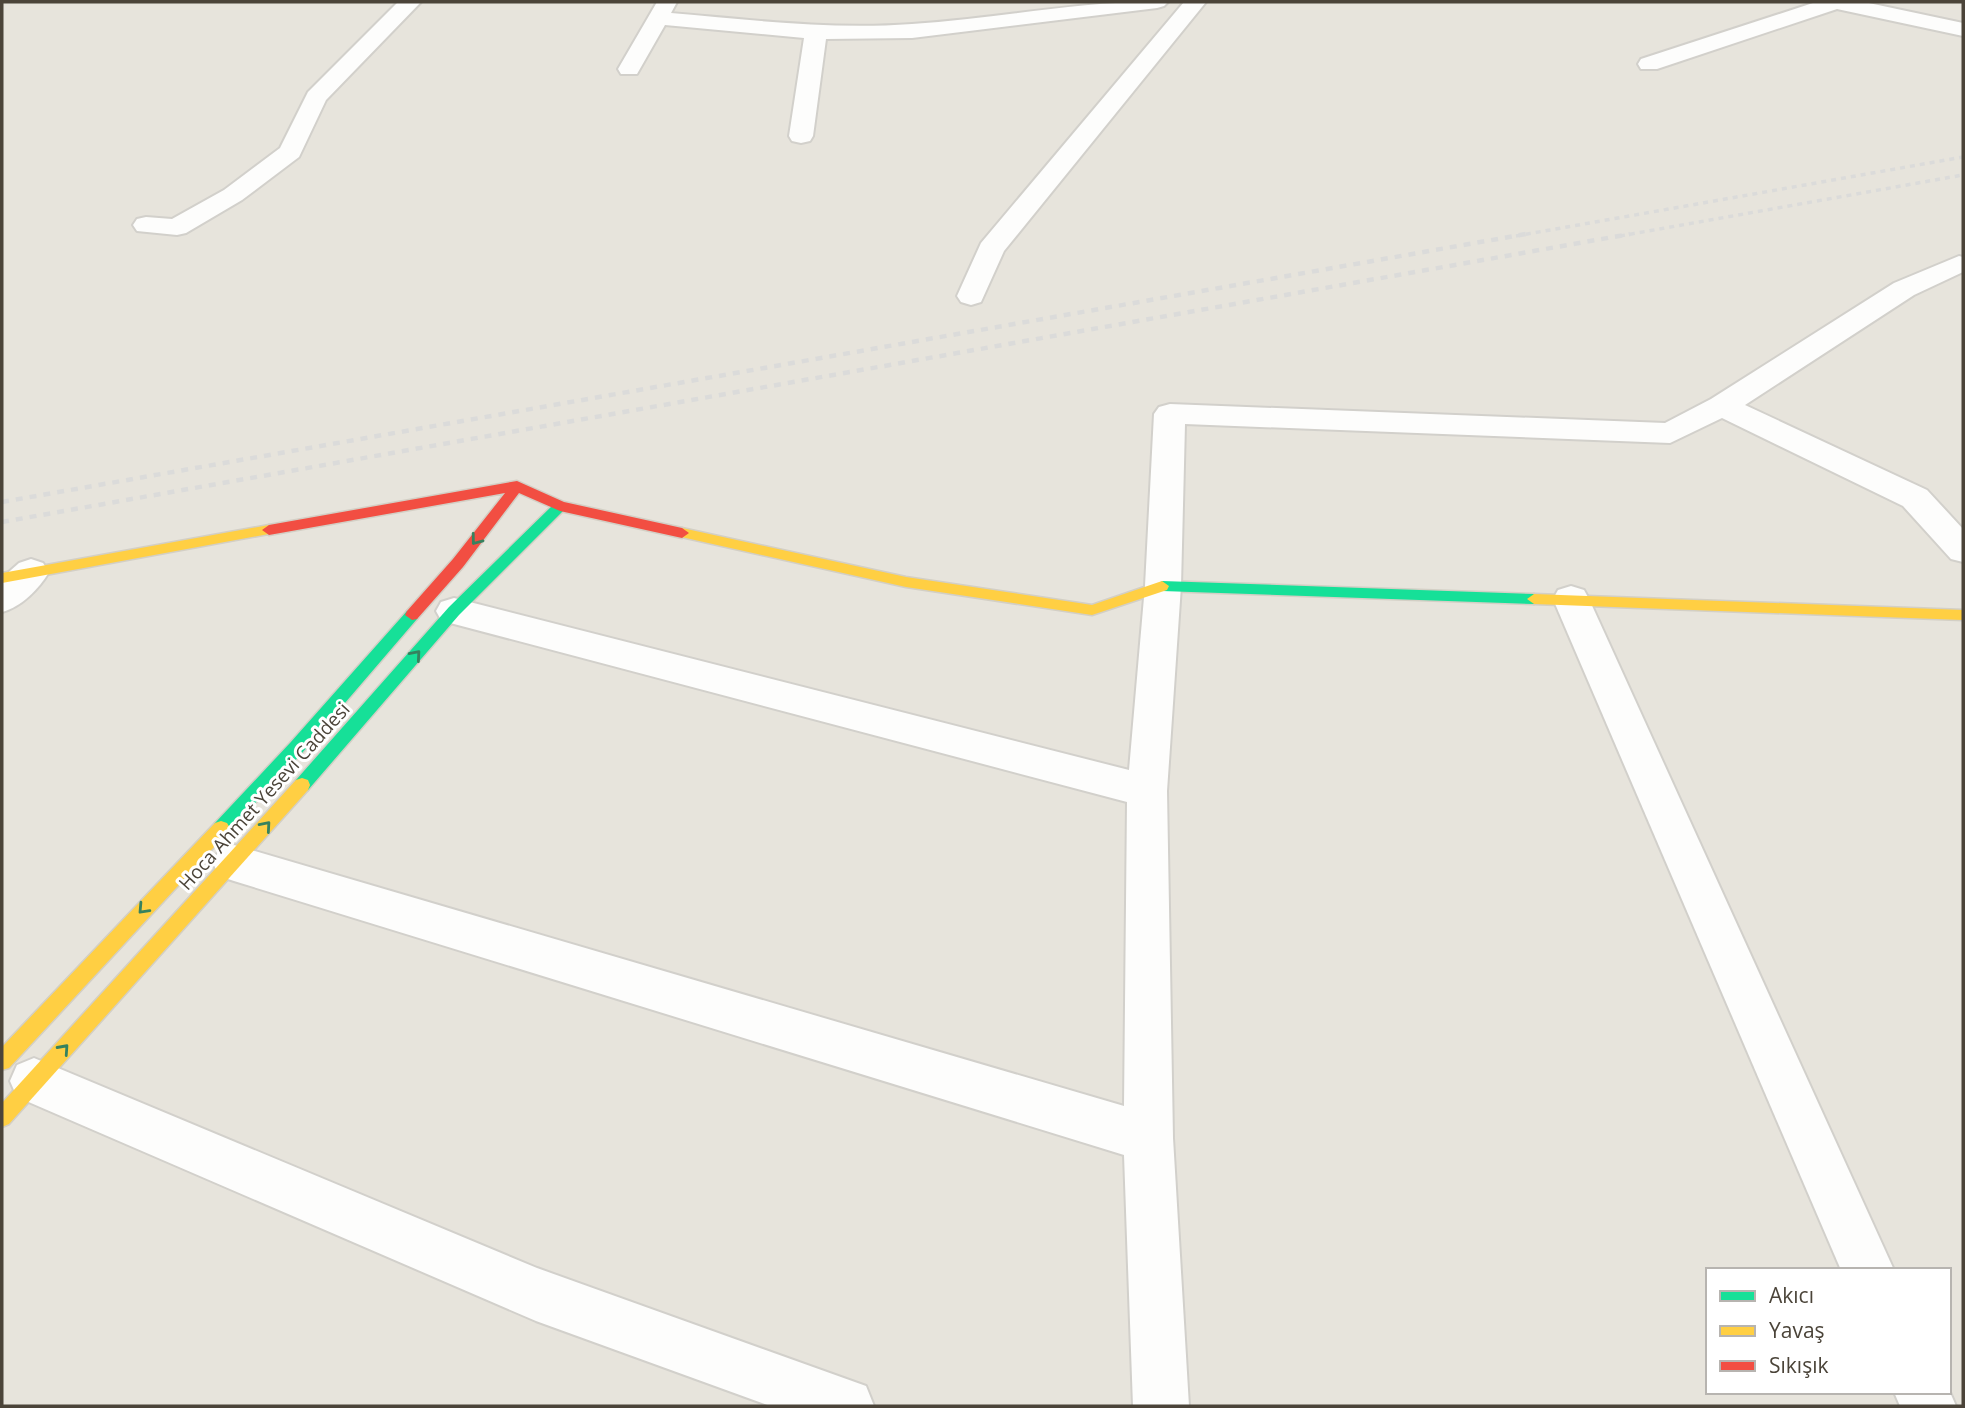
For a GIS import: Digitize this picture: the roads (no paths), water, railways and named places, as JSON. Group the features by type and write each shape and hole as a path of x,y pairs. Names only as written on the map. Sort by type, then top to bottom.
{"street":[{"path":"146,226 177,226 233,195 290,152 316,97 410,2"},
{"path":"629,69 662,10 816,33 912,31 1157,2"},
{"path":"971,296 991,249 1195,2"},
{"path":"1649,64 1836,2 1963,30"},
{"path":"801,136 816,33"},
{"path":"1161,1406 1148,1138 1147,791 1163,586 1170,414 1670,433 1722,406 1904,289 1959,264"},
{"path":"1722,406 1915,498 1963,550"},
{"path":"2,599 16,575 517,486 560,506 906,582 1092,610 1163,586 1963,615"},
{"name":"Hoca Ahmet Yesevi Caddesi","path":"13,1086 296,748 458,563 517,486"},
{"name":"Hoca Ahmet Yesevi Caddesi","path":"13,1086 234,863 454,611 560,506"},
{"path":"1571,599 1867,1268"},
{"path":"454,611 1147,791"},
{"path":"234,863 1148,1138"},
{"path":"13,1086 536,1294 846,1406"}],"railway":[{"path":"1516,236 1963,157"},
{"path":"1620,236 1963,175"},
{"path":"2,502 1526,234"},
{"path":"2,522 1630,234"}]}
